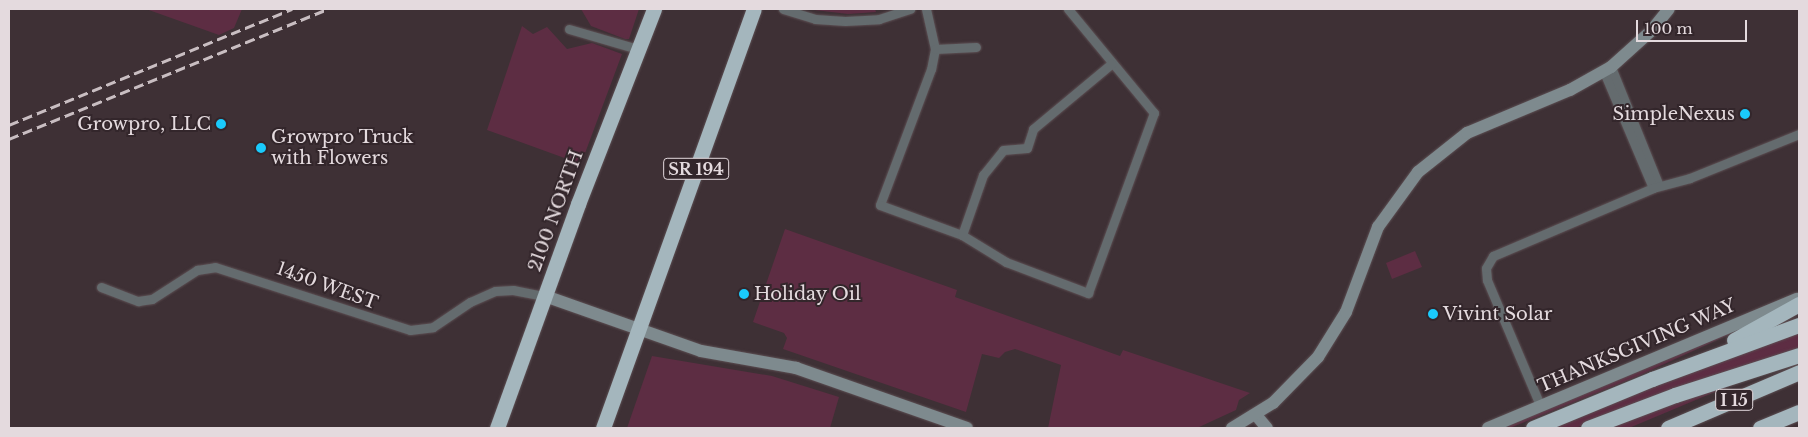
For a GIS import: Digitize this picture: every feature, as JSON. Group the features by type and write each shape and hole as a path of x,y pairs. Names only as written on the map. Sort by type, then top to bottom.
{"highway":[{"name":"2100 NORTH","path":"497,428 654,9"},
{"name":"SR 194","path":"603,428 754,9"},
{"path":"1652,379 1799,304"},
{"path":"1533,428 1652,379 1799,325"},
{"path":"1588,428 1675,395 1799,355"},
{"name":"I 15","path":"1668,428 1799,372"},
{"name":"I 15","path":"1760,428 1799,412"}],"street":[{"path":"783,9 815,19 844,21 879,18 910,9"},
{"path":"926,9 935,49 931,69 880,205 962,235 1006,262 1088,293 1154,112 1111,64 1068,9"},
{"path":"1232,428 1256,415 1292,386 1328,342 1346,312 1378,227 1418,172 1467,133 1608,69 1651,31 1668,9"},
{"path":"569,29 638,49"},
{"path":"935,49 976,47"},
{"path":"962,235 982,175 1003,150 1027,148 1033,129 1111,64"},
{"path":"1608,69 1656,187"},
{"path":"1540,405 1487,280 1488,264 1498,253 1656,187 1690,178 1799,134"},
{"name":"1450 WEST","path":"101,287 138,301 152,299 197,270 215,267 410,330 433,327 470,302 496,291 513,290 545,296"},
{"path":"545,296 701,350 796,368 952,426 967,428"},
{"name":"THANKSGIVING WAY","path":"1488,428 1799,298"},
{"path":"1256,415 1267,428"}],"shaded area":[{"path":"146,9 242,9 234,28 219,35"},
{"path":"581,9 639,9 629,39 625,39 591,26"},
{"path":"806,9 875,9 876,12 848,14"},
{"path":"522,26 533,34 547,27 567,49 592,43 622,54 581,164 487,130"},
{"path":"785,229 957,290 955,297 1120,356 1123,350 1250,393 1239,400 1236,410 1197,428 1048,428 1061,365 1015,349 1005,352 999,358 982,354 966,412 783,349 787,338 784,333 753,322"},
{"path":"1415,251 1422,267 1392,279 1386,263"},
{"path":"1761,320 1638,376 1510,428 1500,428"},
{"path":"1799,327 1799,349 1605,415 1576,428 1548,428"},
{"path":"652,356 772,376 839,397 830,428 627,428"},
{"path":"1741,381 1629,428 1596,428"}],"railway":[{"path":"9,125 292,9"},
{"path":"9,139 328,9"}],"place":[{"name":"SimpleNexus","path":"1745,114"},
{"name":"Growpro, LLC","path":"221,124"},
{"name":"Growpro Truck with Flowers","path":"261,148"},
{"name":"Holiday Oil","path":"744,294"},
{"name":"Vivint Solar","path":"1433,314"}]}
